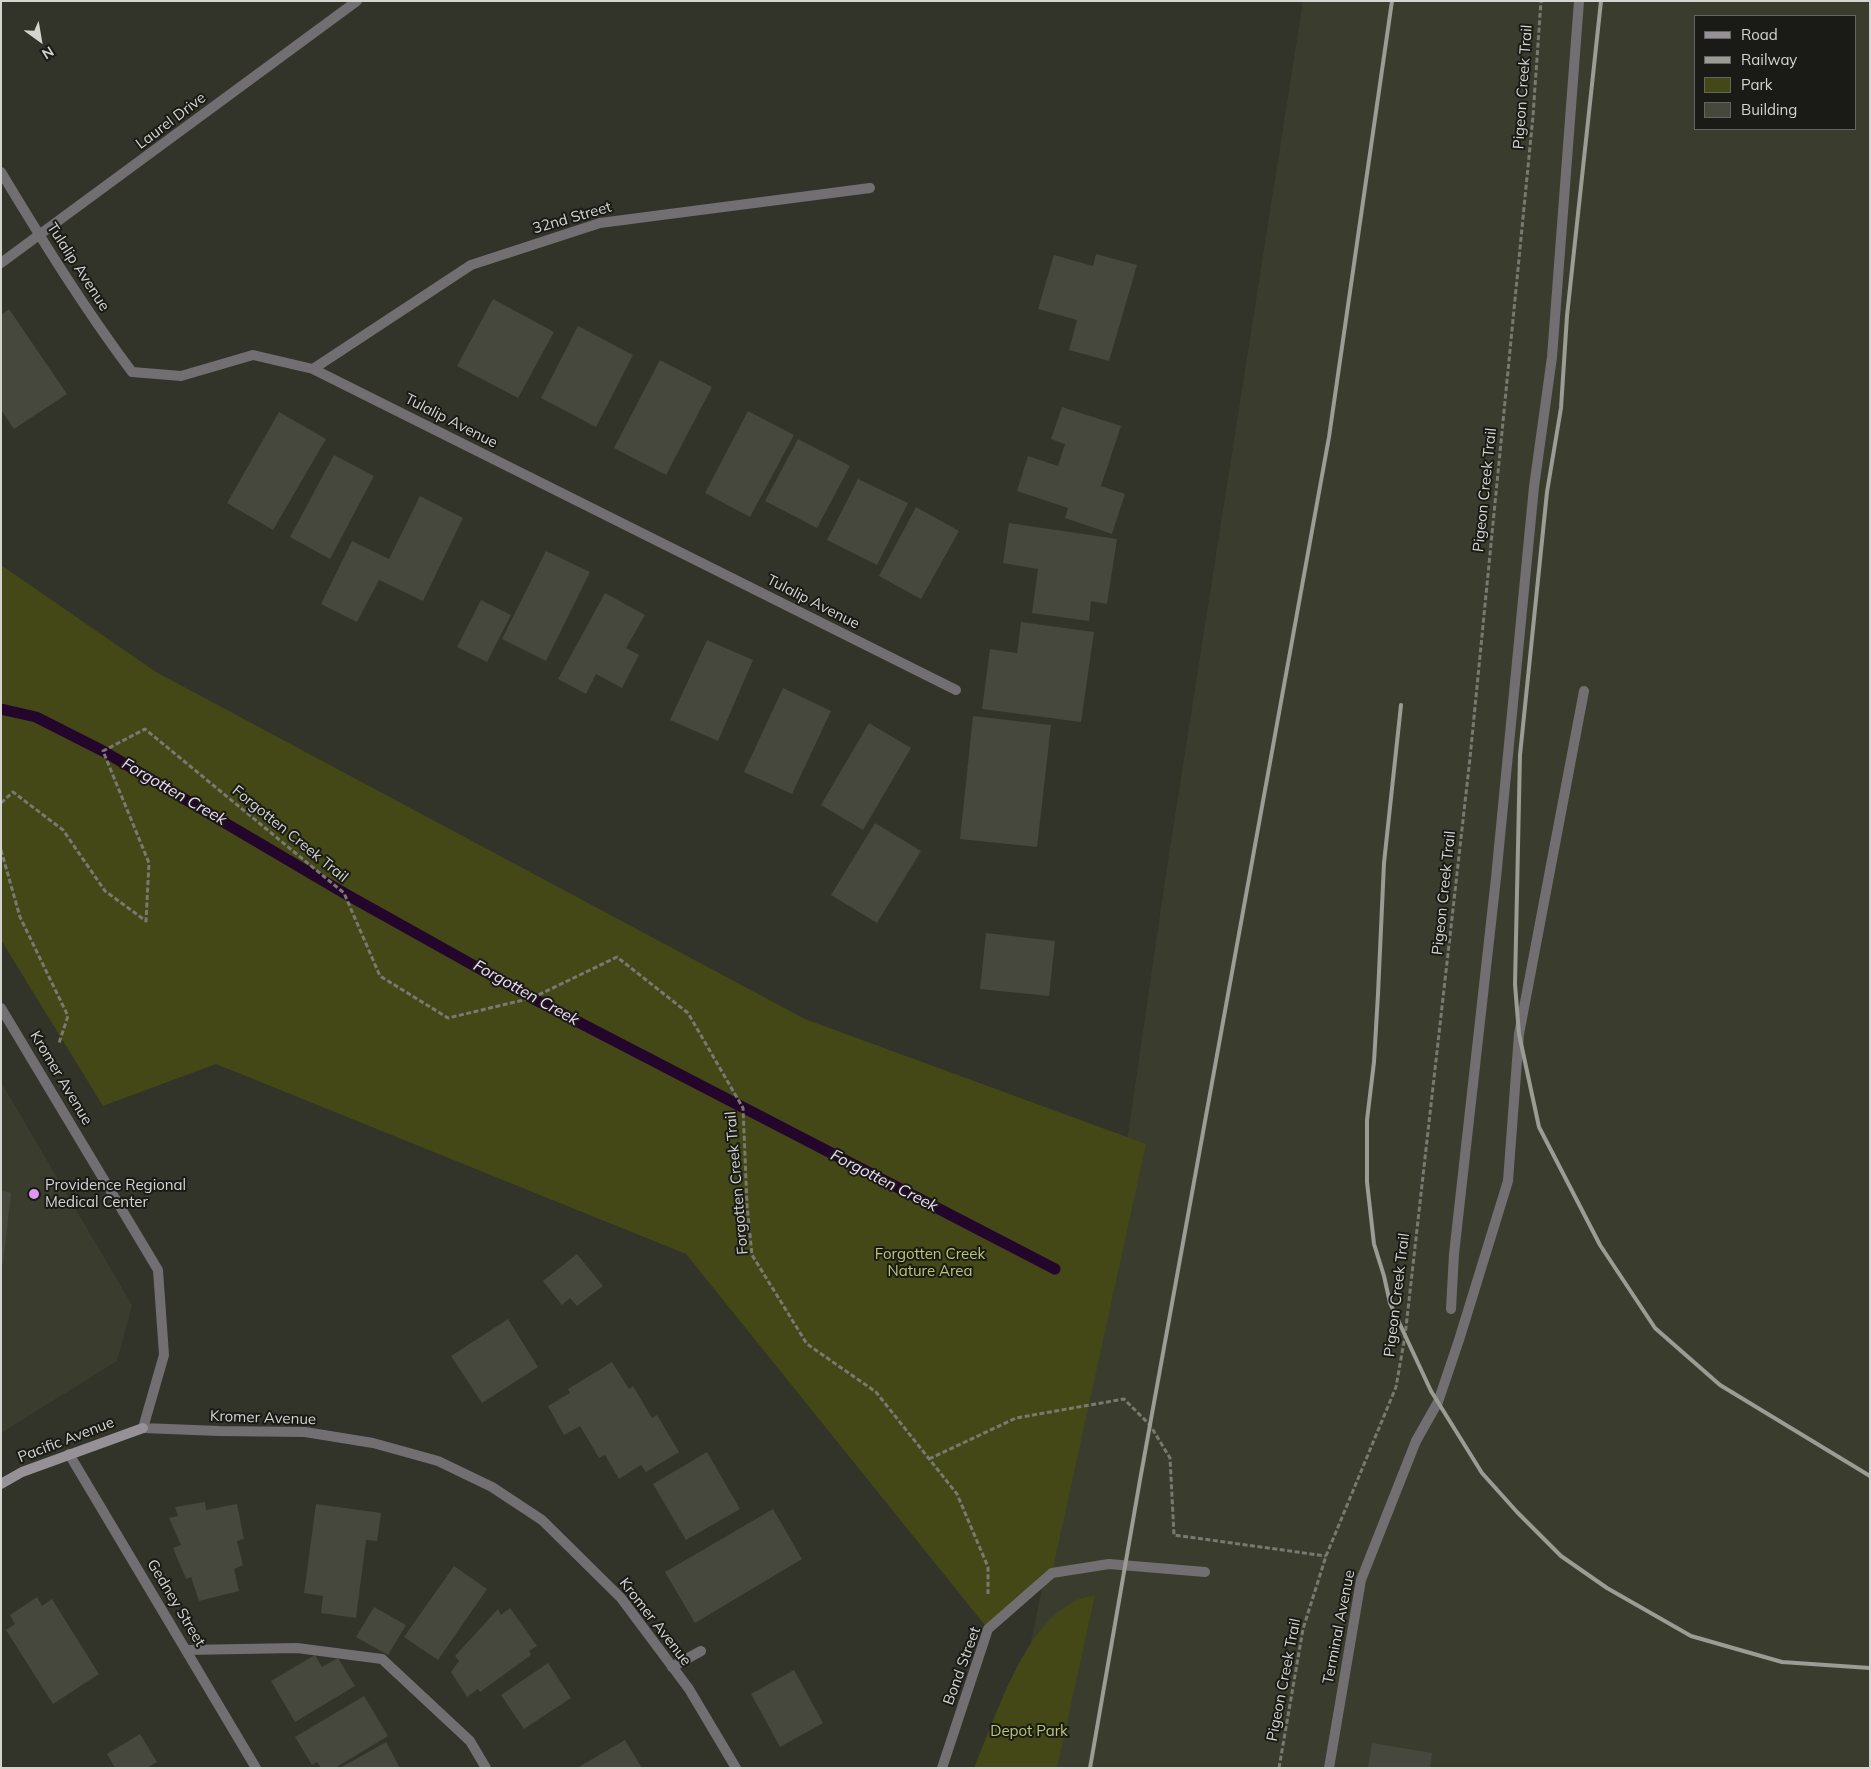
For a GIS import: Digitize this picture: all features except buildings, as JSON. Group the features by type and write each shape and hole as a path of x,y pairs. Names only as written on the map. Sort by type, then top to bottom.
{"street":[{"name":"Laurel Drive","path":"1,264 357,1"},
{"path":"1451,1309 1454,1254 1495,887 1534,487 1552,357 1579,1"},
{"name":"Tulalip Avenue","path":"1,172 99,328 132,372 181,376 253,355 314,369 956,690"},
{"name":"32nd Street","path":"314,369 471,265 600,222 870,188"},
{"name":"Terminal Avenue","path":"1329,1768 1361,1580 1416,1441 1438,1402 1460,1340 1508,1181 1519,1034 1584,691"},
{"name":"Kromer Avenue","path":"1,1008 158,1270 164,1354 143,1428 305,1432 374,1443 438,1461 492,1487 542,1520 621,1598 689,1689 736,1768"},
{"name":"Pacific Avenue","path":"1,1484 22,1472 143,1428"},
{"name":"Gedney Street","path":"69,1454 256,1768"},
{"name":"Bond Street","path":"942,1768 988,1629 1052,1573 1109,1564 1205,1572"},
{"path":"186,1650 297,1648 382,1659 470,1741 486,1768"},
{"path":"672,1667 701,1651"}],"path":[{"name":"Pigeon Creek Trail","path":"1279,1768 1303,1629 1326,1556 1396,1387 1405,1336 1470,758 1533,116 1541,1"},
{"name":"Forgotten Creek Trail","path":"1,803 13,792 63,830 105,891 146,921 149,863 103,751 145,729 344,893 380,976 448,1018 532,998 617,957 688,1013 744,1108 747,1205 752,1254 807,1344 876,1392 957,1494 988,1567 988,1629"},
{"path":"1,850 20,917 68,1016 59,1043"},
{"path":"929,1459 1016,1418 1124,1399 1150,1425 1170,1458 1174,1535 1326,1556"}],"shaded area":[{"path":"1303,1 1870,1 1870,1768 1004,1768 1105,1292 1167,867"},
{"name":"Providence Regional Medical Center","path":"1,1082 132,1305 117,1361 1,1433"}],"green space":[{"name":"Forgotten Creek Nature Area","path":"1,565 156,672 805,1019 1146,1144 1052,1573 988,1629 686,1254 216,1064 103,1106 1,940"},
{"name":"Depot Park","path":"1095,1595 1057,1768 974,1768 1001,1701 1025,1653 1039,1632 1055,1614 1073,1602"}],"waterway":[{"name":"Forgotten Creek","path":"1,709 36,717 103,751 344,893 532,998 1055,1269"}],"railway":[{"path":"1090,1768 1140,1480 1329,437 1392,1"},
{"path":"1601,1 1567,316 1561,408 1547,492 1520,755 1515,984 1519,1034 1539,1127 1600,1245 1655,1328 1720,1385 1870,1476"},
{"path":"1401,705 1384,863 1374,1062 1367,1120 1367,1182 1374,1244 1390,1303 1431,1391 1482,1473 1517,1512 1561,1556 1607,1588 1691,1636 1782,1662 1870,1668"}],"place":[{"name":"Providence Regional Medical Center","path":"34,1194"}]}
